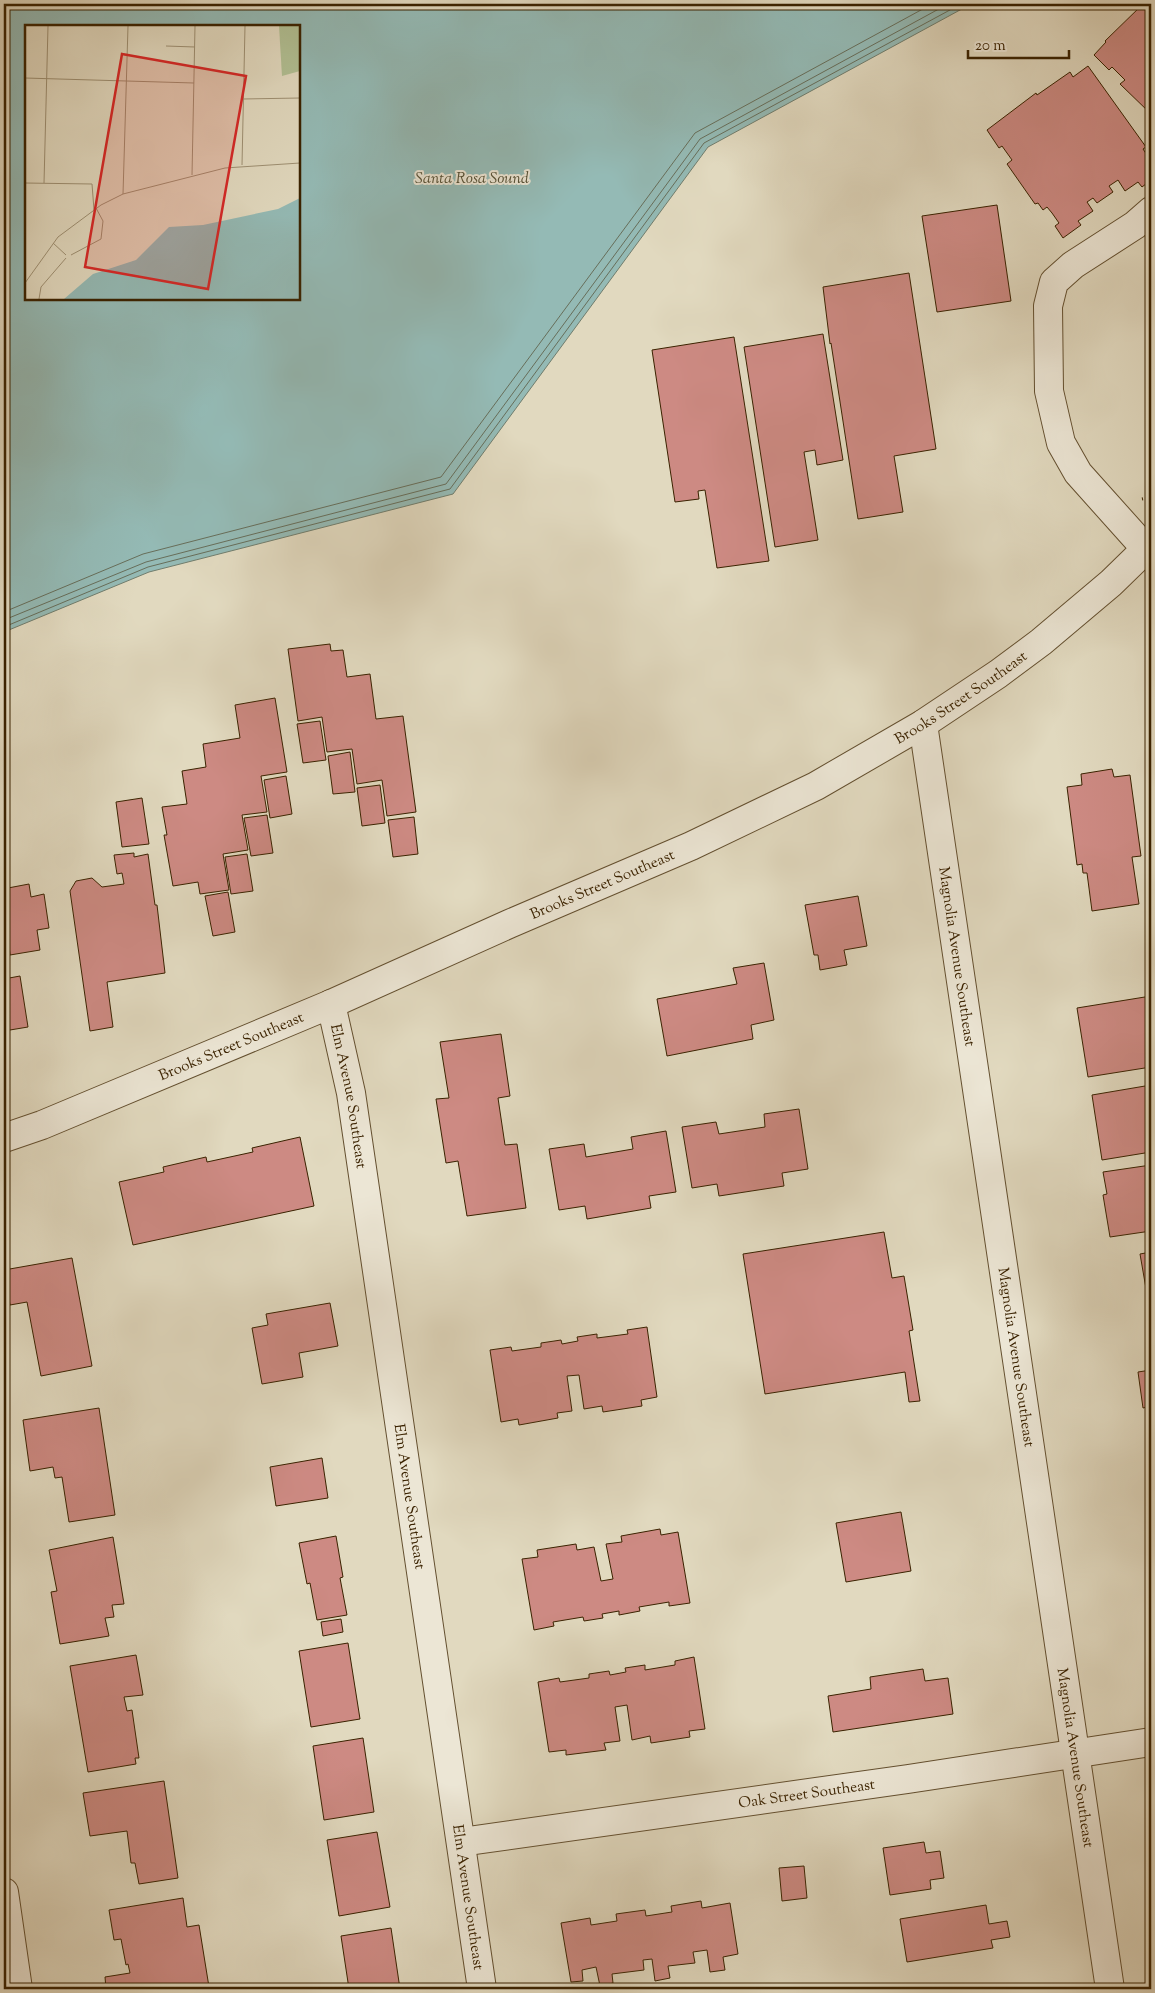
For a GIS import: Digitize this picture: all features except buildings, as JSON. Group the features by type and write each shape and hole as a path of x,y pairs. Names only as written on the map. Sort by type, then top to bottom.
{"street":[{"path":"1148,547 1078,474 1061,443 1049,391 1048,306 1054,282 1073,265 1135,225 1151,211"},
{"name":"Brooks Street Southeast","path":"4,1138 51,1122 331,1004 509,924 691,846 816,786 923,724 1041,642 1111,584 1148,547"},
{"name":"Magnolia Avenue Southeast","path":"923,724 1110,1989"},
{"name":"Elm Avenue Southeast","path":"331,1004 351,1093 482,1989"},
{"name":"Oak Street Southeast","path":"461,1842 908,1780 1151,1742"},
{"path":"4,1892 18,1989"}],"water":[{"name":"Santa Rosa Sound","path":"4,4 971,4 708,147 453,494 149,572 4,632"}]}
